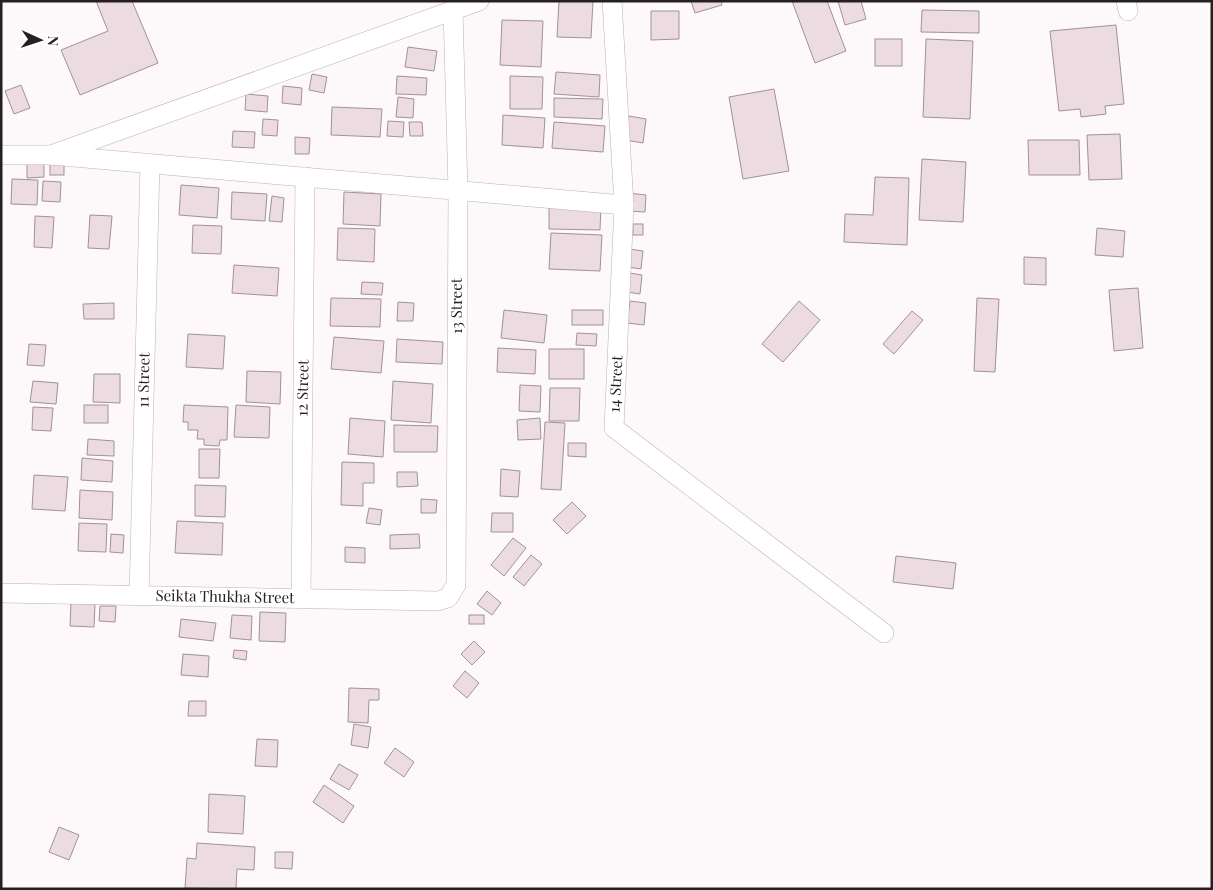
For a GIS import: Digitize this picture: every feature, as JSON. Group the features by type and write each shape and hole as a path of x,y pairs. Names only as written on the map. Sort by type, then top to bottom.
{"street":[{"path":"51,155 478,1"},
{"name":"14 Street","path":"612,1 624,205 614,428 884,632"},
{"name":"13 Street","path":"448,598 456,585 458,190 453,10"},
{"path":"1,155 51,155 624,205"},
{"name":"11 Street","path":"139,596 150,164"},
{"name":"12 Street","path":"301,598 305,177"},
{"name":"Seikta Thukha Street","path":"1,594 438,600 448,598"}],"building":[{"path":"96,1 132,1 158,63 80,95 61,50 108,31"},
{"path":"559,1 593,1 591,38 557,37"},
{"path":"691,1 721,1 722,5 695,13"},
{"path":"792,1 827,1 846,51 815,63"},
{"path":"838,1 861,1 866,19 845,25"},
{"path":"922,10 979,11 979,33 921,32"},
{"path":"651,11 679,11 679,39 651,40"},
{"path":"502,20 543,21 541,67 500,65"},
{"path":"1116,25 1124,104 1105,106 1106,114 1081,117 1080,109 1059,111 1050,31"},
{"path":"875,39 902,39 902,66 875,66"},
{"path":"926,39 973,41 970,119 923,117"},
{"path":"408,47 437,51 434,71 405,67"},
{"path":"556,72 600,75 599,97 554,94"},
{"path":"312,74 327,77 324,93 309,90"},
{"path":"397,76 427,78 426,95 396,94"},
{"path":"510,76 543,77 542,109 510,109"},
{"path":"21,85 30,108 14,114 5,91"},
{"path":"283,86 302,88 301,105 282,103"},
{"path":"774,89 789,171 743,179 729,97"},
{"path":"246,94 268,96 267,112 245,110"},
{"path":"398,97 414,99 413,118 396,117"},
{"path":"554,98 603,99 602,119 554,117"},
{"path":"332,107 382,109 380,137 331,135"},
{"path":"503,115 545,118 543,148 502,145"},
{"path":"629,116 646,119 643,143 625,140"},
{"path":"263,119 278,120 277,136 262,135"},
{"path":"388,121 404,122 403,137 387,136"},
{"path":"409,122 422,122 423,136 410,136"},
{"path":"554,122 605,126 603,152 552,148"},
{"path":"233,131 255,132 254,148 232,147"},
{"path":"1120,134 1122,179 1089,180 1087,135"},
{"path":"295,137 310,138 309,154 295,154"},
{"path":"1028,140 1079,140 1080,175 1029,175"},
{"path":"922,159 966,162 963,222 919,220"},
{"path":"44,161 44,177 27,178 27,162"},
{"path":"50,163 64,163 64,175 50,175"},
{"path":"875,177 909,178 907,245 844,242 845,214 873,215"},
{"path":"12,179 38,180 37,205 11,204"},
{"path":"43,181 61,182 60,202 42,201"},
{"path":"181,185 219,188 217,218 179,215"},
{"path":"232,192 267,194 265,221 231,219"},
{"path":"344,192 381,194 380,226 343,224"},
{"path":"628,193 646,195 645,212 627,211"},
{"path":"272,196 284,198 282,222 269,221"},
{"path":"549,204 601,205 600,230 549,229"},
{"path":"90,215 112,216 109,249 88,248"},
{"path":"35,216 54,217 52,248 34,247"},
{"path":"633,224 643,224 643,235 633,235"},
{"path":"193,225 222,226 221,254 192,253"},
{"path":"338,228 375,229 374,262 337,260"},
{"path":"1097,228 1125,231 1123,257 1095,255"},
{"path":"551,233 602,235 600,271 549,269"},
{"path":"629,249 643,251 641,269 627,267"},
{"path":"1024,257 1046,258 1046,285 1024,284"},
{"path":"234,265 279,268 277,296 232,293"},
{"path":"629,273 642,275 640,294 627,292"},
{"path":"362,282 383,283 382,295 361,294"},
{"path":"1138,288 1143,348 1114,351 1109,290"},
{"path":"331,298 381,299 380,327 330,326"},
{"path":"977,298 999,299 995,372 974,371"},
{"path":"630,301 646,303 644,325 627,323"},
{"path":"799,301 820,320 783,362 762,344"},
{"path":"398,302 414,303 413,321 397,321"},
{"path":"114,303 114,319 84,319 83,304"},
{"path":"504,310 547,315 544,343 501,338"},
{"path":"572,310 603,310 603,325 572,325"},
{"path":"912,311 923,320 894,354 883,344"},
{"path":"577,333 597,334 596,346 576,345"},
{"path":"188,334 225,336 223,369 186,367"},
{"path":"334,337 384,341 381,373 331,369"},
{"path":"397,339 443,342 442,364 396,362"},
{"path":"29,344 46,345 44,366 27,365"},
{"path":"498,348 536,350 535,374 497,372"},
{"path":"549,349 584,349 584,379 549,379"},
{"path":"247,371 281,372 280,404 246,402"},
{"path":"94,374 120,374 120,403 93,402"},
{"path":"33,381 58,383 56,404 30,402"},
{"path":"393,381 433,384 431,423 391,420"},
{"path":"520,385 541,386 540,412 519,411"},
{"path":"550,388 580,388 579,421 549,421"},
{"path":"84,405 108,405 108,423 84,423"},
{"path":"184,405 228,407 227,440 220,440 219,446 204,445 204,439 197,439 198,430 188,430 188,422 183,422"},
{"path":"236,405 270,407 269,438 234,437"},
{"path":"33,407 53,408 51,431 32,430"},
{"path":"350,418 385,421 383,457 348,454"},
{"path":"540,418 541,439 518,440 517,420"},
{"path":"545,422 565,423 561,490 541,489"},
{"path":"394,425 438,426 437,452 394,452"},
{"path":"88,439 114,441 114,456 87,455"},
{"path":"568,443 586,443 586,457 568,456"},
{"path":"199,449 220,449 219,478 199,478"},
{"path":"82,458 113,461 112,482 81,480"},
{"path":"342,462 374,463 374,483 363,483 363,506 341,505"},
{"path":"501,469 520,471 518,497 500,496"},
{"path":"397,472 417,472 418,486 397,487"},
{"path":"34,475 68,477 65,511 32,509"},
{"path":"195,485 226,486 225,517 195,516"},
{"path":"80,490 113,492 112,520 79,518"},
{"path":"421,499 437,500 436,513 421,513"},
{"path":"572,502 586,516 567,534 553,520"},
{"path":"369,508 382,510 380,525 366,523"},
{"path":"492,513 513,513 513,532 491,532"},
{"path":"177,521 223,523 222,555 175,553"},
{"path":"79,523 107,524 106,552 78,551"},
{"path":"111,534 124,535 123,553 110,552"},
{"path":"419,534 420,548 390,549 390,535"},
{"path":"513,538 526,548 504,576 491,565"},
{"path":"345,547 365,548 365,563 345,562"},
{"path":"531,555 542,564 524,586 513,577"},
{"path":"896,556 956,563 953,589 893,582"},
{"path":"487,591 501,603 492,615 477,604"},
{"path":"71,602 95,604 94,627 70,626"},
{"path":"100,606 116,606 115,622 99,621"},
{"path":"260,612 286,613 285,642 259,641"},
{"path":"232,615 252,616 251,640 230,638"},
{"path":"469,615 484,615 484,624 469,624"},
{"path":"181,619 216,623 213,641 179,637"},
{"path":"474,641 485,652 472,665 461,654"},
{"path":"234,650 247,651 246,660 233,658"},
{"path":"183,654 209,656 208,677 181,675"},
{"path":"465,671 479,683 467,698 453,686"},
{"path":"349,688 379,689 379,700 369,700 368,723 348,722"},
{"path":"189,701 206,701 206,716 188,716"},
{"path":"354,724 371,727 368,748 351,745"},
{"path":"257,739 278,740 277,767 255,766"},
{"path":"395,748 414,762 404,777 384,763"},
{"path":"339,764 358,775 349,790 330,779"},
{"path":"324,785 354,806 343,823 313,802"},
{"path":"209,794 245,796 243,834 208,832"},
{"path":"59,827 79,835 69,860 49,852"},
{"path":"197,843 255,847 254,870 237,869 236,889 185,888 187,858 196,859"},
{"path":"275,852 293,852 292,869 275,868"}]}
